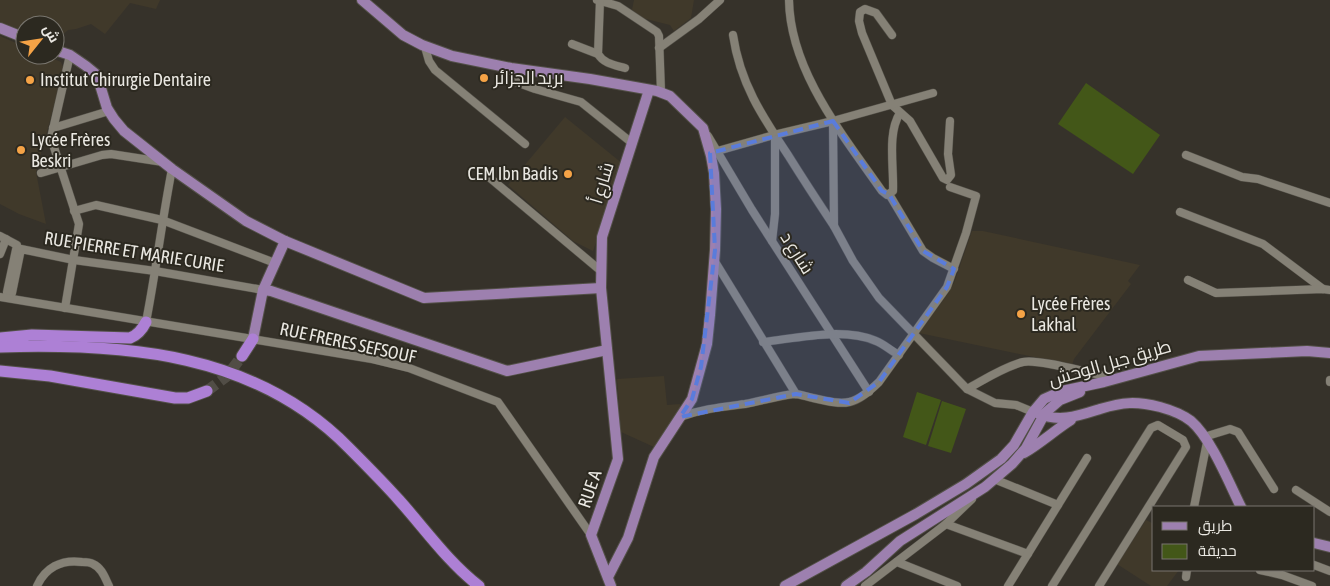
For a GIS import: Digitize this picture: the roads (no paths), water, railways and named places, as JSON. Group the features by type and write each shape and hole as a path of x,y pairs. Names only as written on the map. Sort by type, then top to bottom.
{"highway":[{"path":"0,338 32,335 130,338 141,331 146,322"},
{"path":"242,356 253,339"},
{"path":"0,347 82,347 156,353 232,373 286,398 315,417 333,432 398,499 444,553 468,578 479,586"},
{"path":"0,371 50,376 175,398 188,398 207,391"}],"main road":[{"path":"362,0 403,35 426,47 478,63 661,92 670,96 703,128 714,152 716,209 714,260 707,344 702,367 692,399 654,457 628,538 610,581 619,586"},
{"path":"0,28 15,34"},
{"path":"65,53 86,66 96,75 109,111 124,132 162,162 246,221 285,241 424,298 601,288"},
{"name":"شارع أ","path":"607,350 601,288 602,237 649,90"},
{"path":"253,339 264,290 285,241"},
{"name":"RUE PIERRE ET MARIE CURIE","path":"264,290 507,371 607,350"},
{"name":"RUE A","path":"607,350 618,459 592,535 610,581"},
{"name":"طريق جبل الوحش","path":"785,586 916,514 966,484 1001,459 1014,445 1035,418 1044,399 1062,391 1104,382 1199,356 1307,351 1330,353"},
{"path":"846,586 866,572 900,541 985,486 1012,464 1020,455 1035,418 1056,403 1104,382"},
{"path":"1056,403 1060,419"},
{"path":"1035,418 1060,419 1118,403 1140,403 1171,410 1191,421 1206,439 1240,506"},
{"path":"1020,455 1037,446 1056,429 1076,416"},
{"path":"1035,418 1056,429"},
{"path":"1315,544 1330,547"}],"street":[{"path":"625,68 606,63 598,54 599,0 618,6 653,28 659,36 661,92"},
{"path":"659,48 699,19 720,0"},
{"path":"788,0 790,22 801,60 833,122 882,191 890,194 924,251 954,269"},
{"path":"892,35 876,13 865,10 860,12 858,21 862,33 892,104 910,121 943,178 947,180 951,176 948,154 950,121"},
{"path":"733,35 736,56 759,111 834,226 853,261 874,291 966,389 995,403 1016,405 1035,418"},
{"path":"572,44 598,54"},
{"path":"426,47 429,62 435,70 525,144"},
{"path":"65,308 79,224 51,138 70,55"},
{"path":"511,68 516,82 581,102 632,143"},
{"path":"714,152 774,135 833,122 934,93"},
{"path":"53,128 109,111"},
{"path":"890,194 893,191 892,158 895,121 900,112"},
{"path":"833,122 834,226"},
{"path":"772,242 775,214 774,135"},
{"name":"شارع د","path":"714,152 869,392"},
{"path":"41,173 102,154 162,162"},
{"path":"1186,155 1242,177 1267,182 1330,202"},
{"path":"146,322 172,169"},
{"path":"490,178 601,271"},
{"path":"680,417 706,408 744,404 796,394 839,404 849,403 858,400 869,392 879,382 942,295 954,269 976,196 950,187"},
{"path":"74,211 96,205 162,220 274,263"},
{"path":"1180,212 1263,244 1327,289"},
{"path":"0,254 3,238"},
{"name":"RUE PIERRE ET MARIE CURIE","path":"3,238 17,245 7,292 12,293 21,249 74,260 156,271 264,290"},
{"path":"714,260 796,394"},
{"path":"1188,280 1216,293 1327,289"},
{"name":"RUE FRERES SEFSOUF","path":"0,296 372,359 408,368 498,402 592,535"},
{"path":"764,342 851,334 876,341 899,355"},
{"path":"966,389 1006,368 1024,362 1117,378"},
{"path":"1052,586 1151,428 1158,425 1183,440 1186,447 1099,586"},
{"path":"1194,506 1206,439 1230,429 1238,432 1274,489"},
{"path":"1008,586 1087,458"},
{"path":"994,479 1058,505"},
{"path":"864,586 946,524 985,486"},
{"path":"1296,490 1330,512"},
{"path":"946,524 1028,554"},
{"path":"36,586 42,576 57,564 78,561 94,564 102,572 109,586"},
{"path":"897,562 958,586"},
{"path":"1315,565 1330,571"},
{"path":"1264,571 1312,586"}],"tunnel":[{"path":"207,391 227,376 242,356"}],"place":[{"name":"بريد الجزائر","path":"484,78"},
{"name":"Institut Chirurgie Dentaire","path":"30,80"},
{"name":"Lycée Frères Beskri","path":"21,150"},
{"name":"CEM Ibn Badis","path":"568,174"},
{"name":"Lycée Frères Lakhal","path":"1021,314"}]}
